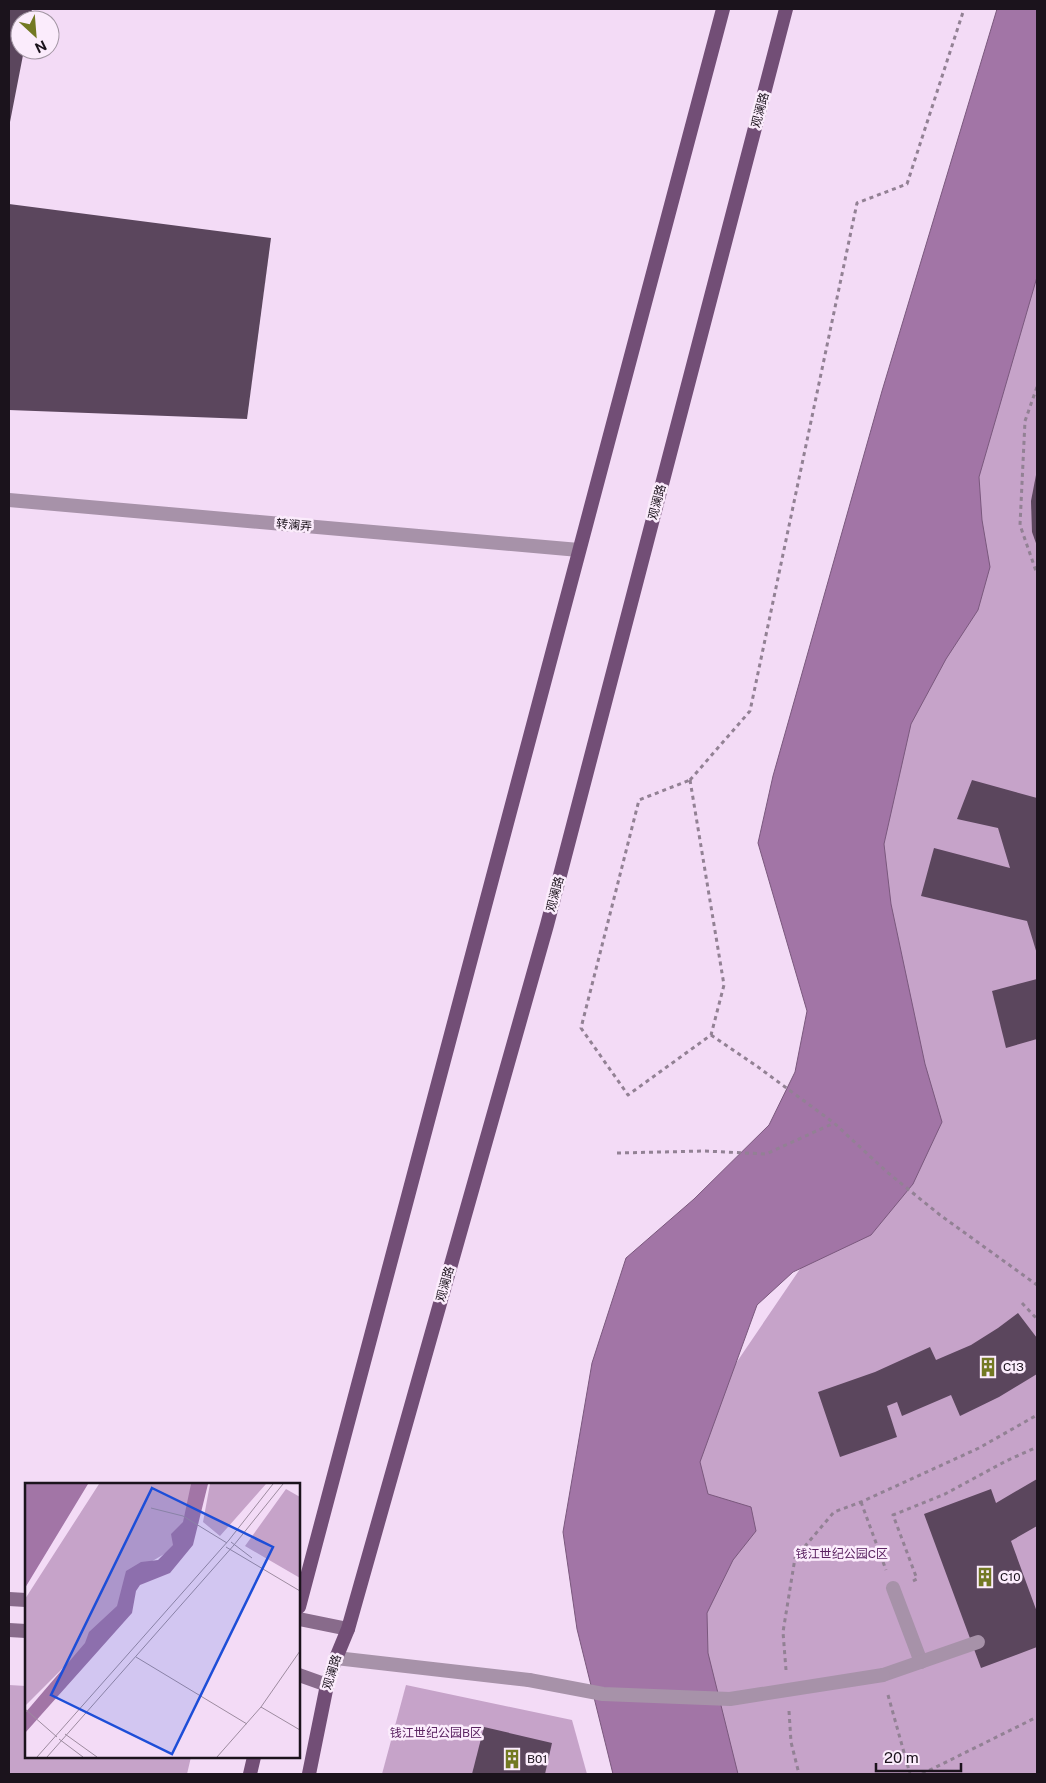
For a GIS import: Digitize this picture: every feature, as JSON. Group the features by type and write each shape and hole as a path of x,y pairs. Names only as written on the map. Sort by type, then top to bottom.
{"main road":[{"path":"300,1603 723,9"},
{"name":"观澜路","path":"309,1774 327,1685 348,1629 546,925 786,9"},
{"path":"9,1599 25,1600"},
{"path":"300,1619 348,1629"},
{"path":"9,1630 25,1631"},
{"path":"300,1675 327,1685"},
{"path":"250,1774 254,1758"}],"street":[{"name":"转澜弄","path":"9,500 579,550"},
{"path":"893,1588 921,1662"},
{"path":"336,1658 529,1680 603,1694 730,1699 883,1675 978,1642"}],"path":[{"path":"690,780 724,985 711,1035 628,1095 581,1028 639,800 690,780 750,712 858,203 907,184 964,9"},
{"path":"1037,387 1025,421 1020,525 1037,574"},
{"path":"711,1035 834,1123 887,1172 940,1215 1037,1285"},
{"path":"617,1153 705,1151 766,1154 834,1123"},
{"path":"1022,1303 1037,1319"},
{"path":"786,1678 782,1632 795,1558 834,1512 861,1502 979,1448 1037,1415"},
{"path":"861,1502 893,1588 917,1579 893,1515 944,1494 1037,1447"},
{"path":"883,1675 910,1774"},
{"path":"788,1705 791,1742 799,1774"},
{"path":"922,1774 1037,1717"}],"green space":[{"name":"钱江世纪公园C区","path":"1037,268 1037,1774 704,1774 630,1519 904,1116 862,863"},
{"path":"9,1685 25,1686 25,1758 191,1758 187,1774 9,1774"},
{"name":"钱江世纪公园B区","path":"406,1685 572,1720 587,1774 382,1774"}],"shaded area":[{"path":"997,9 1037,9 1037,277 979,477 982,520 990,567 978,610 946,659 911,724 884,844 891,904 925,1064 942,1122 913,1184 871,1235 793,1272 757,1305 700,1462 708,1494 751,1507 756,1531 733,1560 707,1613 708,1653 738,1774 613,1774 577,1629 563,1532 592,1363 626,1258 694,1199 769,1125 795,1072 807,1011 758,843 773,776 882,391"}],"building":[{"path":"9,9 32,9 10,10 10,60 22,60 10,122"},
{"path":"9,204 271,238 247,419 9,410"},
{"path":"1036,475 1037,546 1032,532 1031,501"},
{"path":"972,780 1037,798 1037,954 1027,921 921,896 934,848 1010,868 998,828 957,819"},
{"path":"1037,979 1037,1039 1006,1048 992,991"},
{"path":"1018,1313 1037,1338 1037,1374 999,1397 960,1416 951,1395 902,1416 897,1402 887,1406 897,1437 840,1457 818,1392 875,1372 930,1347 936,1360 971,1345"},
{"name":"C10","path":"1037,1479 1037,1526 1011,1541 1037,1612 1037,1647 981,1668 924,1514 991,1489 996,1503"},
{"name":"B01","path":"484,1727 552,1743 545,1774 472,1774"}],"place":[{"name":"C13","path":"988,1367"},
{"name":"C10","path":"985,1577"},
{"name":"B01","path":"512,1759"}]}
